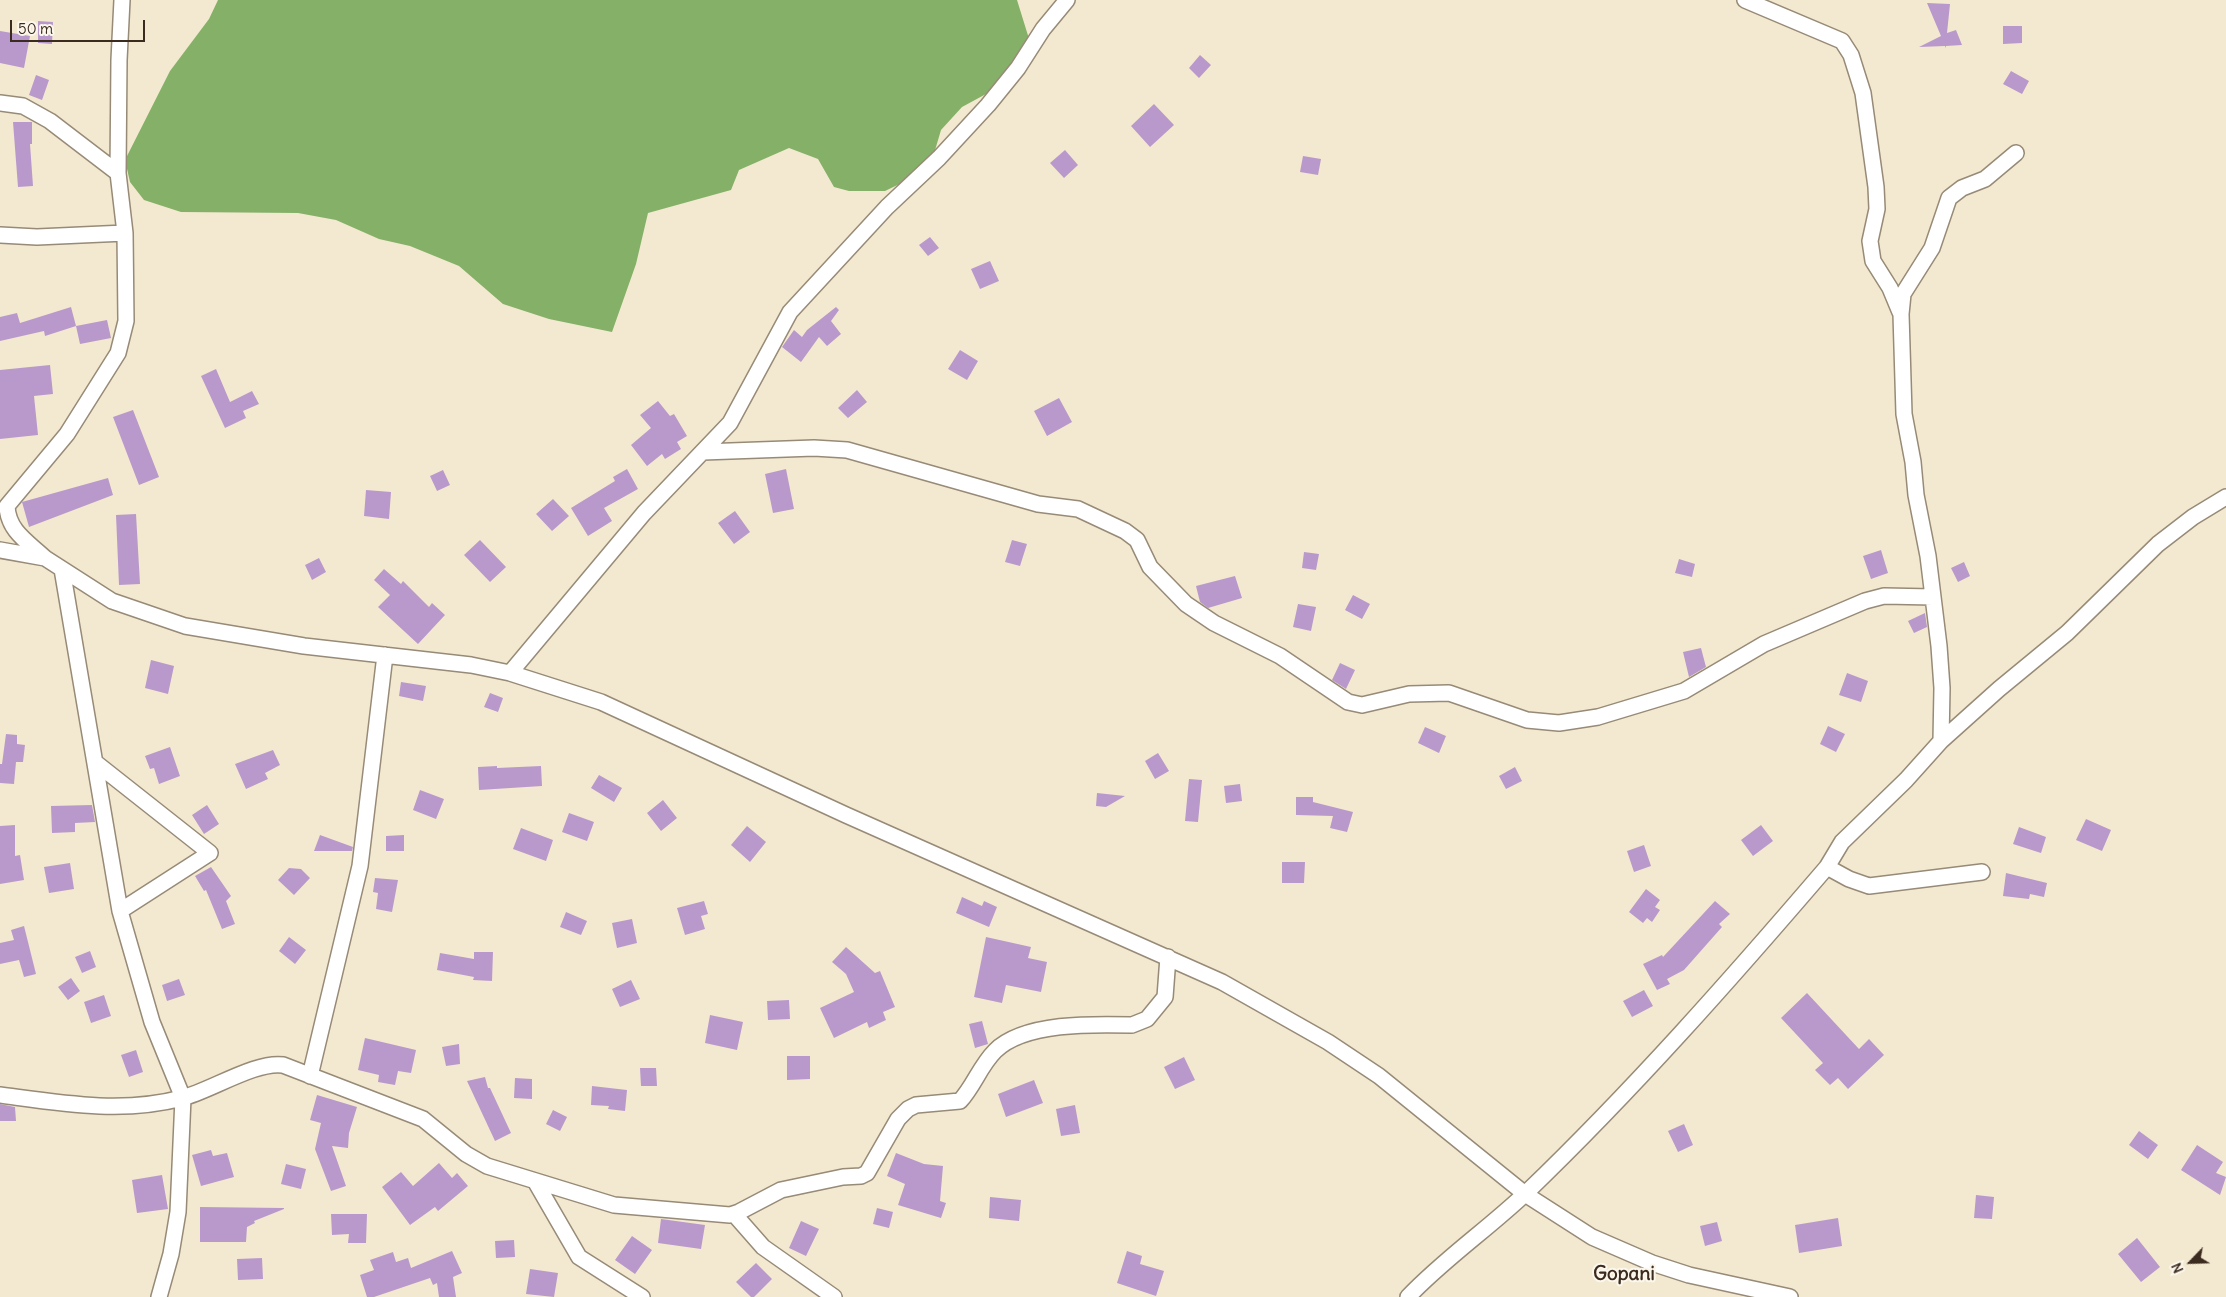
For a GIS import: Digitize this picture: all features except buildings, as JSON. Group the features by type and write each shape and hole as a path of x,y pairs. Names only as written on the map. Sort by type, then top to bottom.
{"street":[{"path":"122,0 118,60 118,173 125,233 126,321 118,352 67,434 7,506 8,518 13,528 45,558 112,601 185,626 304,646 385,655 510,673 577,693 638,717 846,815 1222,982 1328,1042 1378,1076 1525,1194 1592,1237 1652,1263 1689,1275 1790,1297"},
{"path":"510,673 644,513 730,423 740,409 790,312 887,207 940,158 988,105 1018,68 1043,28 1067,0"},
{"path":"1745,0 1842,41 1851,55 1863,93 1876,187 1877,209 1870,241 1873,261 1890,288 1901,314"},
{"path":"0,104 23,106 50,121 118,173"},
{"path":"1941,741 1942,688 1933,597 1904,414 1901,314 1903,294 1932,248 1949,198 1962,188 1985,179 2016,152"},
{"path":"0,234 37,237 125,233"},
{"path":"703,452 814,448 847,450 1038,504 1078,509 1133,536 1150,567 1175,594 1200,613 1229,631 1280,656 1348,702 1354,704 1370,704 1409,694 1449,693 1527,720 1559,723 1598,717 1684,691 1764,644 1865,601 1884,596 1933,597"},
{"path":"1408,1297 1525,1194 1595,1125 1732,979 1827,867 1842,842 1906,780 1941,741 1999,689 2067,633 2158,544 2193,517 2226,497"},
{"path":"0,550 45,558"},
{"path":"62,569 79,659 86,717 96,763 120,910 152,1022 183,1098 177,1219 171,1254 159,1297"},
{"path":"310,1076 360,866 385,655"},
{"path":"96,763 210,853 120,910"},
{"path":"1827,867 1849,879 1869,886 1982,872"},
{"path":"0,1095 65,1104 132,1106 183,1098 269,1065 283,1065 423,1119 476,1161 535,1182 614,1205 734,1214 781,1190 867,1173 902,1114 916,1105 960,1101 989,1057 1004,1043 1058,1026 1132,1025 1142,1022 1165,997 1168,957"},
{"path":"535,1182 579,1257 642,1297"},
{"path":"734,1214 763,1247 834,1297"}],"green space":[{"path":"218,0 1017,0 1030,42 1015,70 986,94 962,107 941,130 933,157 914,177 885,191 849,191 834,187 818,159 789,148 739,170 731,190 648,213 636,264 612,332 549,319 503,304 459,266 410,246 379,239 336,220 298,213 181,212 144,200 130,182 125,160 170,71 209,19"}],"district":[{"name":"Gopani","path":"1624,1275"}]}
